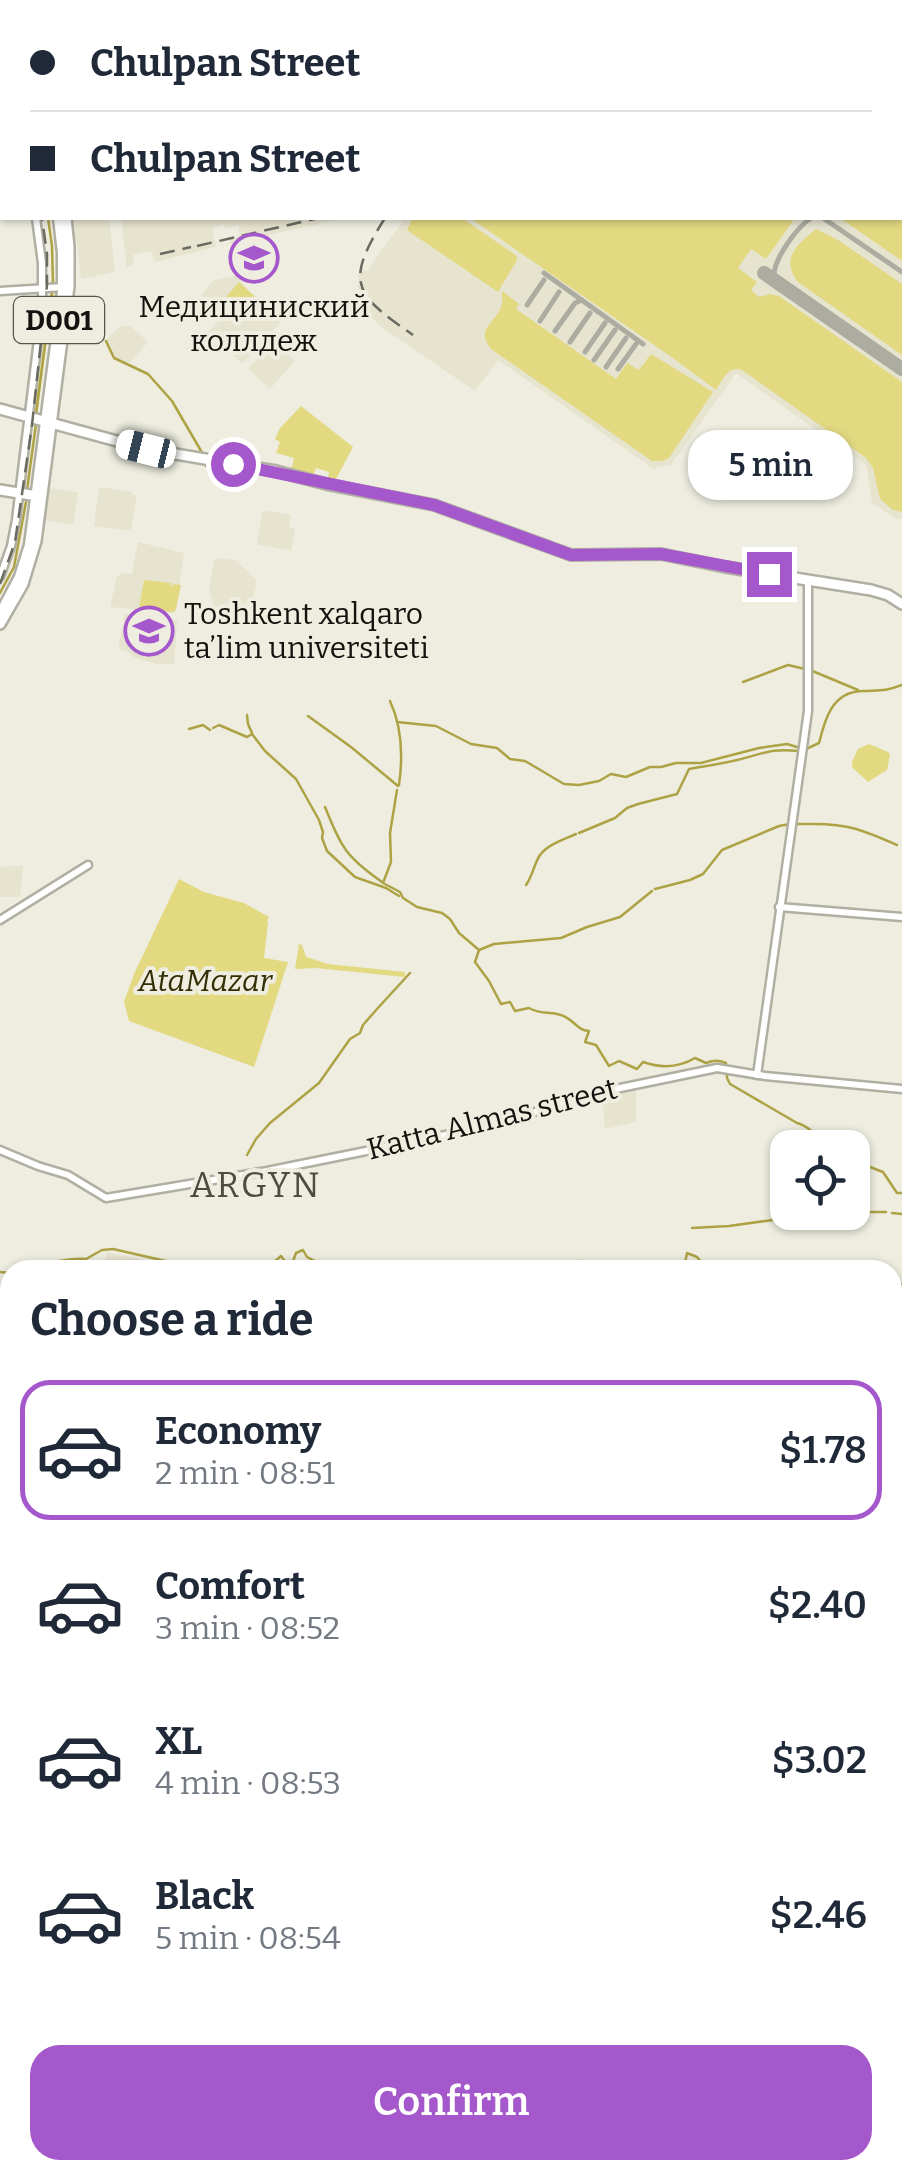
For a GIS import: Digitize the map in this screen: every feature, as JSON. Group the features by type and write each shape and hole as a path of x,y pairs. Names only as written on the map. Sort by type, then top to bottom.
{"highway":[{"name":"D001","path":"0,615 17,591 25,564 62,324 63,287 58,251 62,220"},
{"name":"D001","path":"0,604 19,564 43,470 63,287"}],"main road":[{"path":"0,410 146,449 276,471 434,505 571,555 661,554 881,592 902,604"},
{"path":"0,492 35,499"},
{"path":"0,624 17,591"}],"street":[{"path":"0,578 12,542 43,288 36,220"},
{"path":"0,291 63,287"},
{"path":"757,1075 808,712 808,580"},
{"path":"0,918 88,865 0,918"},
{"path":"780,908 902,917"},
{"name":"Katta Almas street","path":"0,1150 68,1175 106,1198 485,1127 658,1078 727,1068 757,1075 902,1089"}],"shaded area":[{"path":"68,220 109,220 115,272 81,279 77,241 71,236"},
{"path":"121,220 336,220 230,244 229,239 240,236 238,226 225,228 224,224 212,228 216,247 155,262 151,251 133,255 134,263 127,268"},
{"path":"404,220 902,220 902,518 896,519 872,503 866,465 736,373 671,465 655,470 498,360 475,391 369,315 358,287 359,269 367,271"},
{"path":"263,245 269,270 242,275 241,283 282,321 242,364 208,332 224,315 201,295 214,280 234,276 233,267 244,264 241,250"},
{"path":"120,326 130,326 148,342 129,363 112,357 104,342"},
{"path":"273,342 295,361 270,389 248,369"},
{"path":"99,487 137,495 131,531 94,526"},
{"path":"48,488 78,492 73,525 43,520"},
{"path":"263,510 291,515 289,528 295,529 291,551 257,544"},
{"path":"138,542 184,553 175,613 110,607 117,576 132,574"},
{"path":"215,558 235,560 257,580 250,615 214,609 209,589"},
{"name":"Toshkent xalqaro ta’lim universiteti","path":"125,613 177,620 174,664 135,658 118,649"},
{"path":"23,866 20,897 0,897 0,867"},
{"path":"636,1086 636,1122 605,1129 602,1093"},
{"path":"106,1252 144,1260 106,1260"}],"green space":[{"path":"412,220 465,220 517,256 517,260 498,292 407,230"},
{"path":"473,220 794,220 766,259 751,249 738,268 757,282 751,290 759,297 779,296 902,382 902,512 880,499 873,468 865,457 742,370 729,371 716,390"},
{"path":"843,220 902,220 902,261"},
{"path":"816,229 902,284 902,355 798,282 791,266 793,252"},
{"path":"239,282 264,305 250,320 225,298"},
{"path":"51,289 55,292 37,417 34,416"},
{"path":"502,291 519,304 516,309 616,379 627,363 639,370 651,354 713,392 669,458 652,461 491,349 485,332 501,307"},
{"path":"301,406 353,447 335,481 328,479 329,472 316,468 313,476 291,470 294,458 276,453 280,442 275,439 280,428"},
{"path":"144,580 171,583 172,587 181,585 173,612 139,608"},
{"path":"869,744 890,755 887,770 868,782 852,767 852,762 858,749"},
{"name":"AtaMazar","path":"179,879 204,892 244,903 269,917 264,958 288,962 254,1067 129,1021 124,1002"},
{"path":"299,944 306,957 328,964 405,972 405,977 295,969"}],"waterway":[{"path":"48,220 53,285"},
{"path":"36,414 52,291"},
{"path":"106,341 114,358 148,374 172,401 204,456"},
{"path":"27,490 36,424"},
{"path":"206,466 241,472"},
{"path":"0,593 14,567 26,502"},
{"path":"743,682 788,665 805,669"},
{"path":"810,670 858,690"},
{"path":"804,750 819,743 827,716 843,696 902,685"},
{"path":"390,701 400,742 399,785"},
{"path":"247,715 252,733"},
{"path":"308,716 398,786"},
{"path":"397,722 436,726 471,744 497,748 510,759 525,761 564,784 579,785 611,774 626,777 650,767 701,763 759,748 787,744 800,748"},
{"path":"189,729 203,725 210,730"},
{"path":"213,728 219,725 247,737 252,734 296,779 319,820 327,851 355,877 399,896"},
{"path":"579,833 615,818 627,808 677,794 689,769 774,751 800,751"},
{"path":"397,790 390,833 391,862 383,883 417,907 442,913 479,950 494,944 561,938 620,917 652,891"},
{"path":"325,807 346,850 382,882"},
{"path":"655,889 703,874 722,850 790,824"},
{"path":"795,824 812,824"},
{"path":"814,824 857,829 897,845"},
{"path":"526,885 543,851 576,834"},
{"path":"479,950 475,962 501,1004 510,1002 515,1011 529,1008 565,1017 589,1031 585,1042 596,1045 609,1066 619,1061 637,1069 643,1062 669,1066 695,1058 706,1063 726,1063 730,1084 811,1130"},
{"path":"247,1155 270,1123 319,1083 350,1039 360,1033 410,973"},
{"path":"870,1167 883,1172 897,1193 902,1193"},
{"path":"870,1212 886,1212"},
{"path":"892,1213 902,1214"},
{"path":"692,1228 770,1220"},
{"path":"66,1260 86,1259 113,1249 161,1260"},
{"path":"293,1260 303,1250 314,1260"},
{"path":"686,1260 687,1253 700,1260"},
{"path":"276,1260 281,1256 284,1260"}],"taxiway":[{"path":"781,285 774,275 778,261 808,220"},
{"path":"826,220 902,272"},
{"path":"544,273 643,344"},
{"path":"527,305 544,280"},
{"path":"540,321 559,292"},
{"path":"555,331 575,303 582,300"},
{"path":"570,342 590,313"},
{"path":"585,352 605,323"},
{"path":"594,360 615,330"},
{"path":"606,367 626,338"},
{"path":"618,369 636,344"}],"runway":[{"path":"764,273 902,369"}],"railway":[{"path":"0,584 15,542 32,425 47,285 42,220"},
{"path":"197,246 310,220"},
{"path":"384,220 364,258 362,286 378,309 413,335"},
{"path":"160,254 191,247"}],"place":[{"name":"Медициниский коллдеж","path":"254,258"},
{"name":"Toshkent xalqaro ta’lim universiteti","path":"149,631"}],"district":[{"name":"ARGYN","path":"256,1185"}],"route":[{"path":"233,464 434,505 571,555 661,554 769,574"}]}
